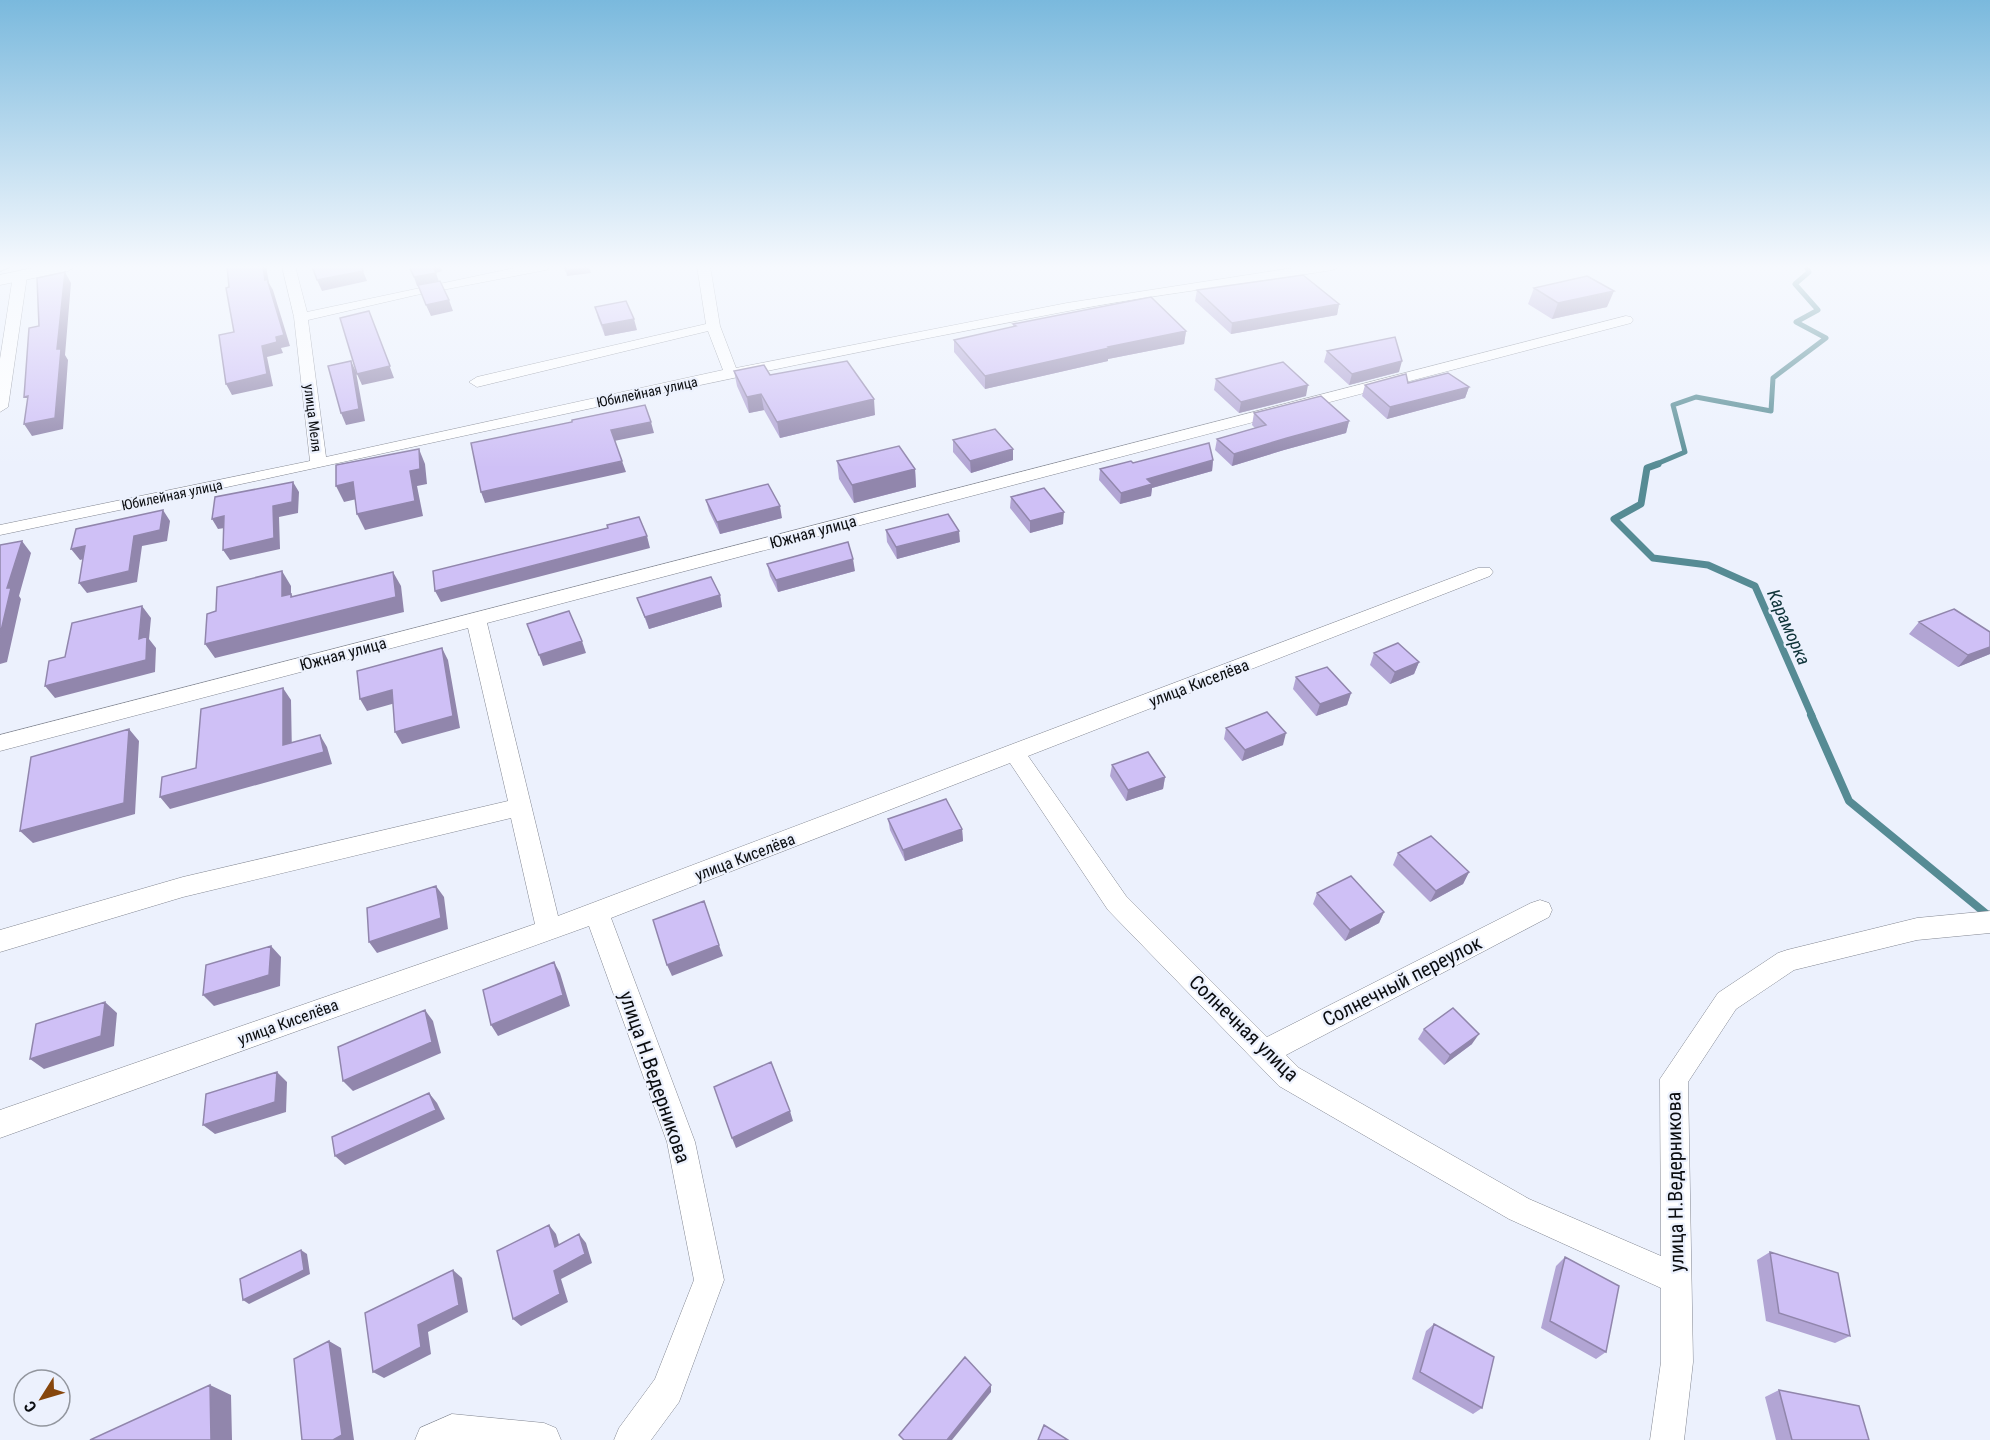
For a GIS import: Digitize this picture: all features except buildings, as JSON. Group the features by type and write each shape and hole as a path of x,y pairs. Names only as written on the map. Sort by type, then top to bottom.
{"street":[{"path":"0,407 8,333"},
{"name":"улица Меля","path":"303,333 319,464"},
{"path":"477,382 683,333"},
{"path":"716,333 731,373"},
{"name":"Юбилейная улица","path":"0,530 319,464 731,373 934,333"},
{"name":"Южная улица","path":"0,743 1575,333"},
{"name":"улица Киселёва","path":"0,1124 597,913 1484,572"},
{"path":"476,619 549,930"},
{"name":"Солнечная улица","path":"1015,754 1117,903 1289,1077 1518,1209 1676,1279"},
{"path":"0,941 183,887 520,807"},
{"name":"Солнечный переулок","path":"1265,1052 1540,910"},
{"name":"улица Н.Ведерникова","path":"597,913 681,1142 709,1280 667,1390 631,1440"},
{"name":"улица Н.Ведерникова","path":"1667,1440 1677,1362 1674,1079 1727,1001 1787,961 1917,929 1990,922"},
{"path":"432,1440 452,1431 544,1440"}],"waterway":[{"name":"Караморка","path":"1654,465 1685,452 1673,405 1696,397 1771,411 1773,378 1826,338 1817,333"},
{"name":"Караморка","path":"1658,464 1647,468 1641,504 1614,519 1653,558 1708,565 1755,586 1812,716"},
{"name":"Караморка","path":"1811,715 1849,801 1990,917"}]}
